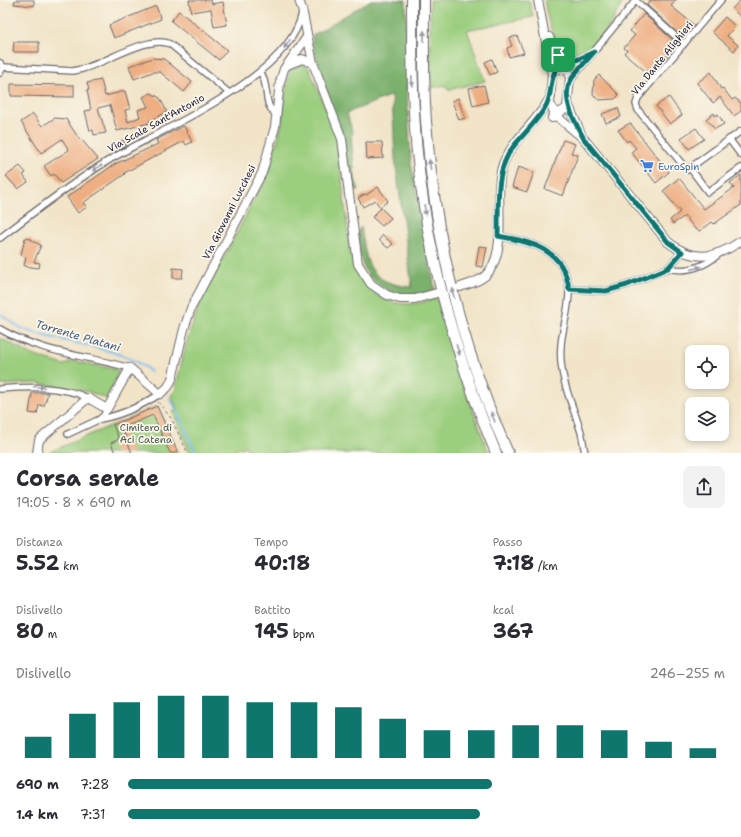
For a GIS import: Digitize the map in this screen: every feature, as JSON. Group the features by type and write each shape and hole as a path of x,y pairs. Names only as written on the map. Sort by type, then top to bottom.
{"highway":[{"path":"412,0 412,58 415,121 421,181 430,239 453,332 468,382 496,453"},
{"path":"424,0 426,121 439,223 450,279 463,329 487,401 508,453"}],"street":[{"path":"299,0 302,9 302,22 313,63 342,138 355,250 361,271 371,284 387,295 400,299 415,299 437,294"},
{"path":"538,0 552,74 551,106 553,115 584,139 668,242 682,252 700,256 720,253"},
{"path":"569,82 636,0 684,44"},
{"name":"Via Dante Alighieri","path":"690,168 687,170 638,110 636,104 638,98 721,0"},
{"name":"Via Scale Sant'Antonio","path":"0,238 59,192 106,162 171,127 260,71 279,54 302,22"},
{"path":"533,122 564,111 568,104 570,77 568,70 563,68 542,22"},
{"name":"Via Giovanni Lucchesi","path":"157,396 168,387 172,379 184,329 191,308 262,173 275,127 280,82 286,65 307,37"},
{"path":"0,73 2,65 72,70 82,69 145,43 160,41 170,44 228,92"},
{"path":"552,74 558,68 563,68 572,62 594,52"},
{"path":"558,55 572,62"},
{"path":"286,65 302,59 313,63"},
{"path":"260,71 266,80 268,106 270,111 276,115"},
{"path":"460,287 476,282 485,276 497,258 500,183 503,164 513,147 546,106 551,96"},
{"path":"568,104 584,139"},
{"path":"741,131 690,168 708,192 741,168"},
{"path":"729,139 741,155"},
{"path":"498,236 528,241 541,246 554,256 561,266 568,281 568,308 560,341 560,361 566,389 583,441 585,453"},
{"path":"668,268 679,271 696,268 711,261 720,253 741,241"},
{"path":"569,289 606,291 627,285 668,268 682,252"},
{"path":"0,328 14,337 62,352 130,368 157,396 142,406 119,416 100,419 68,434"},
{"path":"100,419 130,368"},
{"path":"0,388 41,387 77,394 88,398 107,409"},
{"path":"37,453 39,440 88,398"}],"path":[{"path":"157,396 171,418 188,453"}],"green space":[{"path":"371,0 406,0 407,93 411,163 435,290 414,295 406,295 390,291 375,282 365,269 360,250 358,231 361,227 365,251 372,269 378,276 386,281 397,285 412,287 395,159 392,95 347,113 353,134 351,136 355,179 359,190 355,190 312,43 313,35"},
{"path":"430,0 529,0 533,17 467,30 485,81 448,90 445,85 431,88"},
{"path":"544,0 624,0 609,27 590,53 579,55 565,54 557,48 548,20"},
{"path":"299,65 305,65 309,68 337,137 350,251 353,262 370,289 387,300 410,304 437,298 461,380 489,453 249,453 246,446 227,453 190,453 173,412 178,410 171,396 175,390 188,337 199,305 269,171 281,127 290,70"},
{"path":"0,338 32,355 64,365 74,361 119,370 107,399 90,392 36,383 0,385"},
{"name":"Cimitero di Aci Catena","path":"157,406 178,453 47,453"}],"building":[{"path":"15,0 34,0 34,6 14,4"},
{"path":"189,0 211,0 212,4 223,2 227,25 214,27 211,9 191,12"},
{"path":"651,0 676,0 671,6 693,24 682,37 647,5"},
{"path":"741,0 741,17 732,9"},
{"path":"156,6 161,19 114,38 109,25"},
{"path":"179,11 227,50 219,60 171,21"},
{"path":"644,14 677,44 650,75 624,53 627,50 624,48 635,35 630,31"},
{"path":"725,17 735,26 727,36 738,45 734,51 712,32"},
{"path":"517,36 524,53 509,57 507,48 512,46 509,38"},
{"path":"14,42 39,42 39,52 13,52"},
{"path":"153,58 164,59 192,82 184,92 160,72 153,72 134,79 129,66"},
{"path":"492,59 497,72 490,75 485,62"},
{"path":"711,72 721,89 723,88 732,100 735,98 741,103 741,111 734,116 720,97 713,103 697,83"},
{"path":"599,75 619,95 615,99 598,100 593,94 594,80"},
{"path":"101,80 105,96 125,91 130,109 125,110 128,122 140,117 138,110 148,107 143,97 151,93 160,98 167,112 149,121 150,123 117,131 110,105 98,108 106,133 94,135 93,130 90,131 85,111 91,110 87,83"},
{"path":"11,84 74,85 74,97 11,96"},
{"path":"484,85 488,102 473,106 469,88"},
{"path":"669,97 682,115 670,124 656,106"},
{"path":"458,98 465,118 459,120 452,101"},
{"path":"618,108 621,117 606,123 602,114"},
{"path":"714,113 715,116 718,114 724,124 715,129 706,119"},
{"path":"33,114 42,126 55,118 66,119 80,140 81,139 98,159 61,183 54,174 51,176 44,166 69,150 62,139 41,153 21,122"},
{"path":"630,123 669,172 656,183 631,152 636,148 629,140 627,142 618,130"},
{"path":"184,126 192,142 186,145 184,141 124,173 125,174 83,203 87,207 78,213 67,197 115,164 158,144 156,140"},
{"path":"696,128 704,139 689,149 681,138"},
{"path":"123,140 126,145 112,154 109,149"},
{"path":"563,140 575,144 571,153 578,155 563,196 545,189"},
{"path":"366,142 382,142 383,158 367,159"},
{"path":"20,166 26,173 23,175 28,182 18,189 6,176"},
{"path":"518,167 534,172 527,192 512,187"},
{"path":"741,175 741,205 714,224 712,222 700,231 695,229 685,216 673,224 670,220 680,212 663,191 679,178 704,209 734,188 730,183"},
{"path":"378,187 388,201 380,207 375,200 363,207 358,198 365,194 366,195"},
{"path":"381,208 391,218 382,226 372,217"},
{"path":"383,235 393,244 388,248 379,240"},
{"path":"25,238 32,239 32,241 41,245 34,262 40,263 39,268 24,266 26,257 21,255"},
{"path":"479,246 487,247 483,267 476,266"},
{"path":"173,268 183,269 182,278 173,278"},
{"path":"32,393 48,393 44,406 39,405 37,414 29,413"},
{"path":"157,406 178,453 170,453 153,415 122,428 132,453 115,453 111,443 119,439 113,425"}],"waterway":[{"name":"Torrente Platani","path":"0,314 21,328 53,338 107,350 139,363 151,372"},
{"name":"Torrente Platani","path":"169,398 174,405 196,453"}],"place":[{"name":"EuroSpin","path":"647,166"}],"route":[{"path":"594,52 569,82 568,104 576,124 584,139 668,242 682,252 668,268 627,285 606,291 579,291 569,289 568,281 561,266 554,256 541,246 528,241 498,236 500,183 503,164 513,147 546,106 551,96 553,84 552,74 558,68 563,68 558,55 572,62 585,58 594,52"}]}
